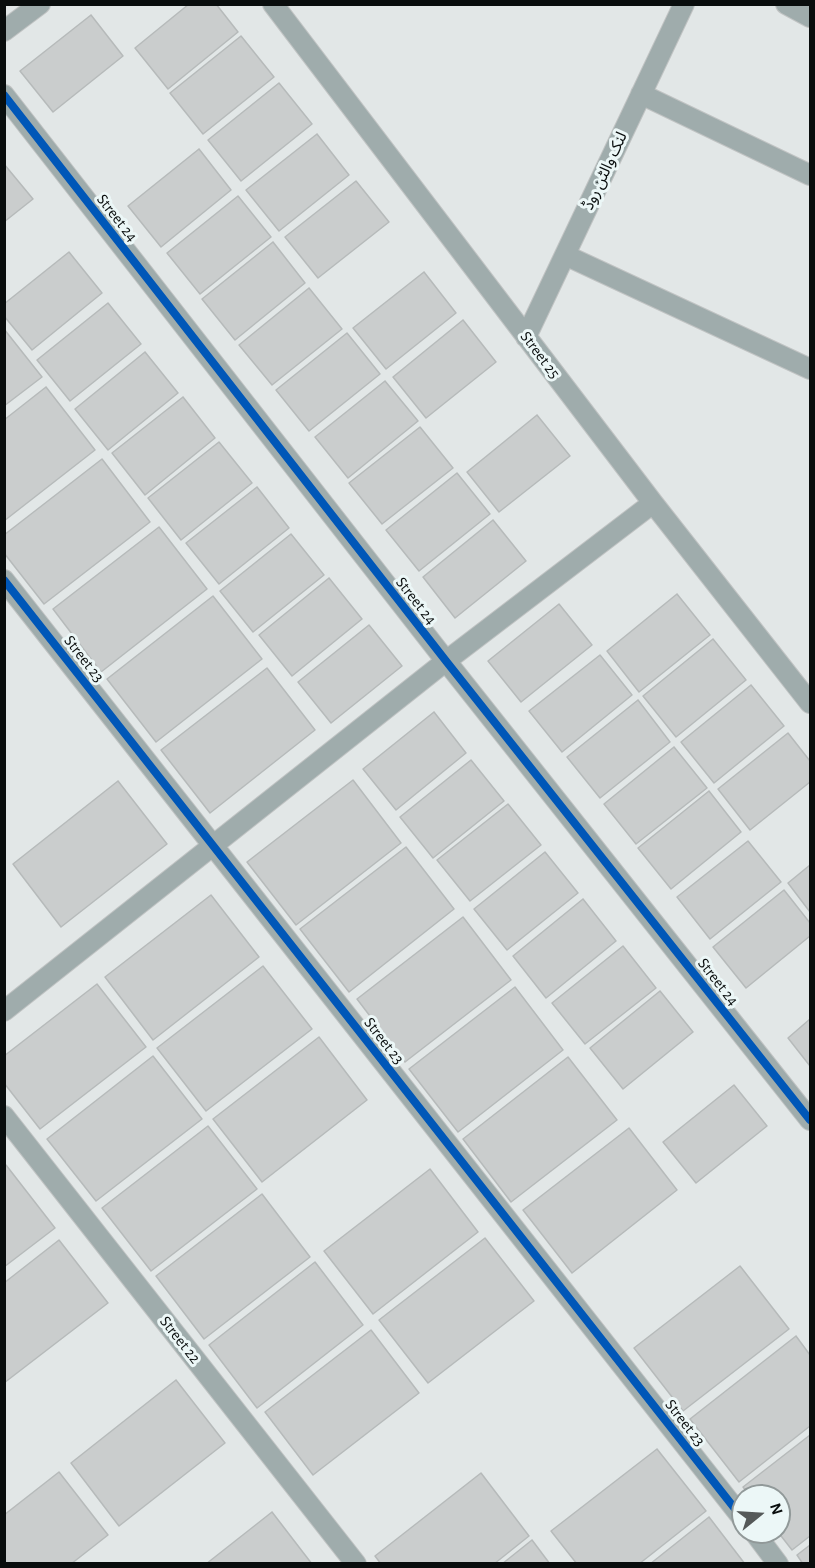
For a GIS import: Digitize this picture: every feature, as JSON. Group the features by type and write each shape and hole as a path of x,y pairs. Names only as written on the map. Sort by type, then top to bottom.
{"street":[{"path":"4,31 40,4"},
{"name":"Street 25","path":"273,4 653,503 810,703"},
{"name":"لنک والٹن روڈ","path":"526,337 684,4"},
{"path":"786,4 810,17"},
{"path":"641,94 810,175"},
{"name":"Street 24","path":"4,95 446,661 810,1120"},
{"path":"565,255 810,369"},
{"path":"4,1011 446,661 653,503"},
{"name":"Street 23","path":"4,580 731,1504"},
{"name":"Street 22","path":"4,1116 356,1563"},
{"path":"763,1544 778,1563"}],"building":[{"path":"189,4 216,4 238,32 168,89 135,48"},
{"path":"91,15 123,56 53,112 20,71"},
{"path":"241,36 274,77 203,134 170,93"},
{"path":"279,83 312,124 241,181 208,140"},
{"path":"317,134 349,175 279,231 246,190"},
{"path":"199,149 231,190 161,247 128,206"},
{"path":"4,164 33,199 4,222"},
{"path":"356,181 389,222 318,278 285,237"},
{"path":"238,196 271,237 200,294 167,253"},
{"path":"273,242 305,283 235,340 202,299"},
{"path":"69,252 102,293 32,350 4,316 4,304"},
{"path":"424,272 456,313 386,369 353,328"},
{"path":"309,288 342,329 272,385 239,345"},
{"path":"108,303 141,344 70,401 37,360"},
{"path":"463,320 496,362 426,418 393,377"},
{"path":"4,329 42,377 4,406"},
{"path":"347,333 380,374 309,431 276,390"},
{"path":"145,352 178,393 108,450 75,409"},
{"path":"385,381 418,421 348,478 315,437"},
{"path":"46,387 95,450 4,521 4,420"},
{"path":"183,397 215,438 145,495 112,453"},
{"path":"537,415 570,456 499,512 467,472"},
{"path":"420,427 453,468 382,524 349,483"},
{"path":"219,442 252,483 181,540 148,498"},
{"path":"102,459 150,522 44,604 4,553 4,535"},
{"path":"457,473 490,514 419,571 386,530"},
{"path":"257,487 289,528 219,584 186,543"},
{"path":"493,520 526,561 455,618 423,577"},
{"path":"159,527 207,589 101,672 53,609"},
{"path":"291,534 324,575 253,632 220,591"},
{"path":"329,578 362,619 292,676 259,635"},
{"path":"677,594 710,635 639,692 607,651"},
{"path":"213,596 262,659 156,742 107,679"},
{"path":"559,604 592,645 521,702 488,661"},
{"path":"369,625 402,666 331,723 298,682"},
{"path":"713,639 746,680 676,737 643,696"},
{"path":"600,655 632,695 562,752 529,711"},
{"path":"267,668 315,730 210,813 161,750"},
{"path":"751,685 784,726 714,783 681,742"},
{"path":"638,700 670,742 600,798 567,757"},
{"path":"434,712 466,753 396,810 363,769"},
{"path":"788,733 810,761 810,782 750,830 718,789"},
{"path":"674,747 707,788 636,844 604,804"},
{"path":"471,760 504,801 433,858 400,817"},
{"path":"353,780 401,843 296,925 247,862"},
{"path":"118,781 167,844 61,927 13,864"},
{"path":"709,791 741,832 671,889 638,848"},
{"path":"508,804 541,845 470,901 437,860"},
{"path":"748,841 781,882 710,939 677,897"},
{"path":"406,847 454,909 349,992 300,929"},
{"path":"545,852 578,893 507,950 474,909"},
{"path":"810,865 810,912 788,883"},
{"path":"784,890 810,923 810,936 746,988 713,947"},
{"path":"211,895 259,957 153,1040 105,977"},
{"path":"583,899 616,941 546,998 513,956"},
{"path":"463,917 511,980 405,1062 357,999"},
{"path":"623,946 656,988 585,1044 552,1003"},
{"path":"263,966 312,1029 206,1111 157,1048"},
{"path":"97,984 146,1047 40,1129 4,1083 4,1056"},
{"path":"515,987 563,1050 458,1132 409,1069"},
{"path":"660,991 693,1032 623,1089 590,1048"},
{"path":"810,1019 810,1066 788,1038"},
{"path":"319,1037 367,1100 262,1182 213,1119"},
{"path":"153,1056 202,1119 96,1201 47,1139"},
{"path":"568,1057 617,1120 511,1202 463,1139"},
{"path":"734,1085 767,1126 696,1183 663,1142"},
{"path":"208,1126 257,1189 151,1271 102,1208"},
{"path":"629,1128 677,1190 572,1273 523,1210"},
{"path":"6,1165 55,1228 4,1267 4,1166"},
{"path":"430,1169 478,1232 373,1314 324,1251"},
{"path":"262,1194 310,1257 204,1339 156,1276"},
{"path":"485,1238 534,1301 428,1383 379,1320"},
{"path":"59,1240 108,1303 4,1383 4,1283"},
{"path":"315,1262 363,1325 257,1408 209,1345"},
{"path":"740,1266 789,1329 683,1411 634,1348"},
{"path":"371,1330 419,1393 313,1475 265,1412"},
{"path":"796,1336 810,1355 810,1426 739,1482 690,1419"},
{"path":"176,1380 225,1443 119,1526 71,1463"},
{"path":"810,1435 810,1536 792,1550 787,1544 791,1544 791,1484 747,1484"},
{"path":"657,1449 706,1511 639,1564 577,1564 551,1531"},
{"path":"59,1472 108,1535 71,1564 4,1564 4,1515"},
{"path":"481,1473 529,1536 494,1564 381,1564 375,1556"},
{"path":"272,1512 312,1564 206,1564"},
{"path":"709,1517 745,1564 650,1564"},
{"path":"532,1540 550,1564 502,1564"},
{"path":"810,1545 810,1564 803,1564 797,1555"}],"cycle path":[{"path":"4,95 446,661 810,1120"},
{"path":"4,580 731,1504"}]}
